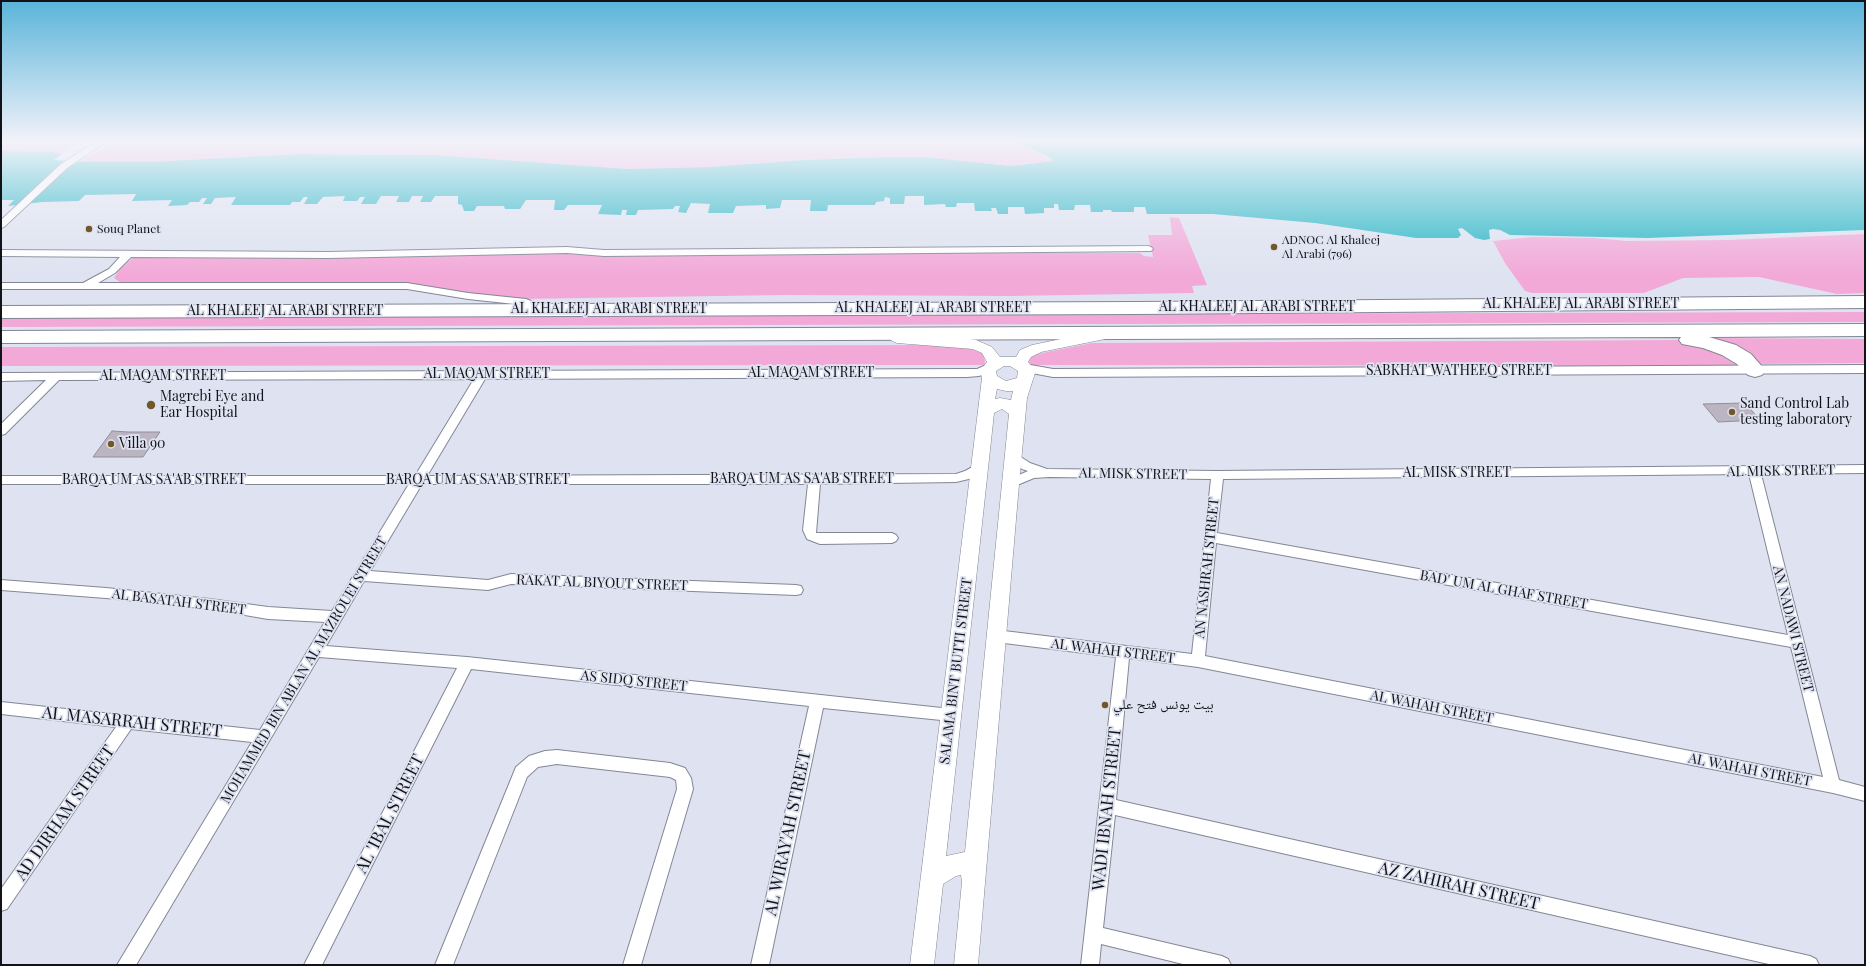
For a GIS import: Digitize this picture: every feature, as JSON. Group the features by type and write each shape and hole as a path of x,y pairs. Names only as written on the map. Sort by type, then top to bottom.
{"highway":[{"name":"AL KHALEEJ AL ARABI STREET","path":"1,312 1146,308 1865,302"},
{"name":"AL KHALEEJ AL ARABI STREET","path":"1,337 1865,330"},
{"path":"1602,331 1705,342 1729,350 1744,359 1755,370"}],"main road":[{"path":"966,965 1010,484 1025,354 1037,348 1111,333"},
{"path":"870,334 889,338 957,342 976,345 988,350 988,371 996,383 1006,386 1016,385 1023,373"},
{"path":"988,371 1012,361 1023,373"},
{"name":"SALAMA BINT BUTTI STREET","path":"922,965 987,410 988,371"},
{"path":"987,410 1000,403 1013,406 1018,414"},
{"path":"932,878 952,865 964,863 972,868 974,884"}],"street":[{"path":"2,224 44,186"},
{"path":"1,253 328,255 432,254 488,250 560,250 604,253 1148,249"},
{"path":"78,286 99,279 112,271 128,254"},
{"path":"112,271 108,279 109,282 120,286"},
{"path":"1,286 407,286 468,296 526,302 546,310"},
{"name":"SABKHAT WATHEEQ STREET","path":"1023,373 1865,369"},
{"name":"AL MAQAM STREET","path":"1,377 988,371"},
{"name":"MOHAMMED BIN ABLAN AL MAZROUEI STREET","path":"126,965 315,651 362,576 482,374"},
{"path":"1,431 56,377"},
{"name":"AL MISK STREET","path":"1013,456 1026,466 1049,472"},
{"name":"BARQA UM AS SA'AB STREET","path":"1,480 814,480 956,478 969,474 980,467"},
{"name":"AL MISK STREET","path":"1010,484 1032,474 1049,472 1217,475 1865,469"},
{"name":"AN NADAWI STREET","path":"1754,471 1833,786"},
{"name":"AN NASHRAH STREET","path":"1198,662 1217,475"},
{"path":"956,478 977,491"},
{"path":"814,480 809,530 811,536 820,538 892,538"},
{"name":"BAD' UM AL GHAF STREET","path":"1211,537 1797,642"},
{"name":"RAKAT AL BIYOUT STREET","path":"362,576 488,585 511,579 796,590"},
{"name":"AL BASATAH STREET","path":"1,585 21,585 210,604 268,613 336,617"},
{"name":"AL WAHAH STREET","path":"996,636 1198,662 1833,786 1865,794"},
{"name":"AS SIDQ STREET","path":"315,651 467,663 952,715"},
{"name":"WADI IBNAH STREET","path":"1090,965 1123,653"},
{"name":"AL 'IBAL STREET","path":"313,965 467,663"},
{"name":"AL WIRAY'AH STREET","path":"760,965 816,701"},
{"name":"AL MASARRAH STREET","path":"1,708 263,737"},
{"name":"AD DIRHAM STREET","path":"1,903 128,722"},
{"path":"444,965 521,772 526,766 534,761 557,757 670,770 680,773 683,778 685,789 632,965"},
{"name":"AZ ZAHIRAH STREET","path":"1108,806 1810,965"},
{"path":"1094,934 1222,965"}],"shaded area":[{"path":"1170,217 1179,218 1207,285 1192,286 1194,293 1010,296 786,295 520,299 481,297 396,282 121,283 114,278 122,266 133,258 386,257 468,253 565,252 627,256 863,253 1140,253 1144,256 1153,257 1148,235 1172,235"},
{"path":"1865,234 1865,293 1837,294 1759,277 1683,278 1644,293 1532,293 1525,291 1505,263 1493,241 1533,237 1595,238 1627,241 1727,240"},
{"path":"1865,312 1865,322 1,327 1,317"},
{"path":"1709,338 1865,339 1865,363 1755,364"},
{"path":"1678,340 1705,344 1743,366 1027,365 1027,356 1092,343"},
{"path":"960,345 984,354 985,365 1,366 1,347"}],"water":[{"path":"1,186 1865,186 1865,230 1647,238 1510,235 1500,230 1493,229 1489,230 1490,239 1484,240 1475,238 1462,228 1458,229 1461,235 1458,238 1416,238 1315,223 1213,214 1147,214 1145,207 1134,207 1134,212 1112,212 1111,210 1103,210 1103,212 1091,212 1090,205 1075,205 1074,210 1059,210 1058,204 1054,204 1054,208 1044,208 1044,213 1025,214 1024,207 1008,207 1008,214 998,214 996,208 991,208 992,211 975,211 974,203 957,203 956,207 946,207 945,204 924,205 924,196 905,196 904,204 890,204 890,198 885,197 884,201 876,202 875,205 828,205 827,211 810,211 811,200 782,200 780,208 766,209 766,205 736,206 733,213 708,213 710,204 691,203 686,213 678,212 680,206 675,206 673,209 638,210 636,215 626,215 627,210 622,210 621,215 598,214 602,205 568,205 564,210 554,210 555,200 526,200 520,209 505,209 504,206 477,206 474,211 464,211 462,205 458,204 458,196 435,196 431,202 420,202 423,196 412,196 409,202 396,202 399,196 381,196 376,204 361,204 365,197 360,197 357,201 343,201 345,196 323,197 317,204 304,204 308,197 304,197 300,202 292,202 290,205 231,205 236,197 215,198 211,204 203,204 207,198 202,198 199,202 190,202 187,205 168,206 172,200 132,201 136,194 85,195 79,201 42,202 8,206 14,200 1,200"}],"building":[{"name":"Sand Control Lab testing laboratory","path":"1745,403 1760,420 1718,422 1703,404"},
{"path":"112,431 160,432 143,457 93,457"}],"place":[{"name":"Souq Planet","path":"89,229"},
{"name":"ADNOC Al Khaleej Al Arabi (796)","path":"1274,247"},
{"name":"Magrebi Eye and Ear Hospital","path":"151,405"},
{"name":"Sand Control Lab testing laboratory","path":"1732,412"},
{"name":"Villa 90","path":"111,444"},
{"name":"بيت يونس فتح علي","path":"1105,705"}]}
